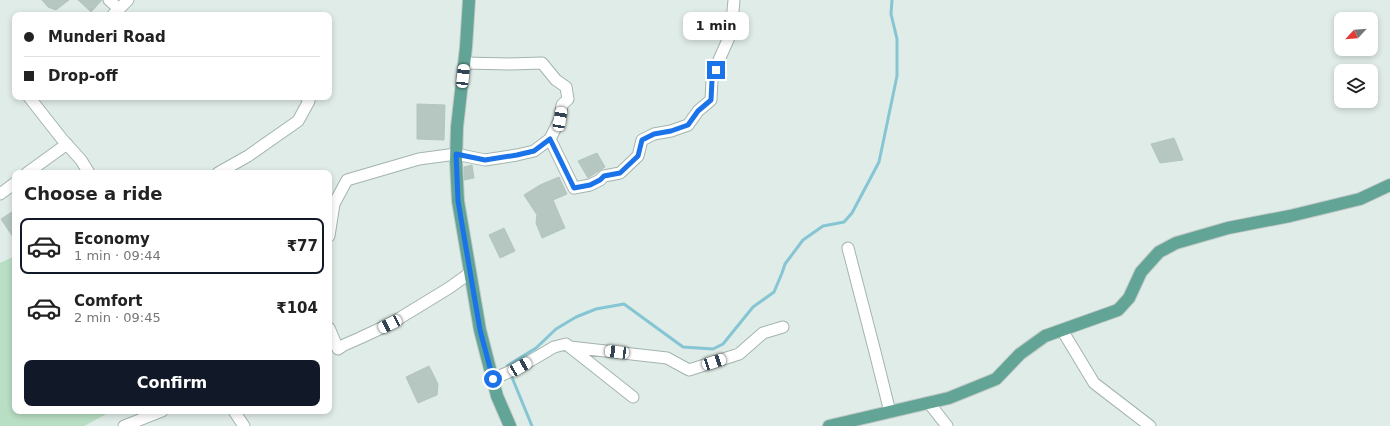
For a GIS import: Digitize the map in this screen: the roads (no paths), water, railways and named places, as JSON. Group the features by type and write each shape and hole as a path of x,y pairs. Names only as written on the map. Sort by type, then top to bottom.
{"main road":[{"path":"469,0 457,127 456,154 458,201 480,330 498,377 497,396 510,426"},
{"path":"829,426 949,398 996,379 1020,354 1045,336 1118,310 1129,298 1141,272 1159,252 1176,243 1228,228 1290,216 1360,199 1390,185"}],"street":[{"path":"108,0 116,12 128,0"},
{"path":"550,139 574,188 590,185 600,180 604,176 620,173 638,156 642,140 654,134 671,131 688,125 698,111 711,100 712,80 731,33 734,0"},
{"path":"332,217 334,204 347,180 419,159 456,154 485,160 517,155 534,151 550,139 560,119 562,105 568,99 566,87 556,80 542,63 464,63"},
{"path":"31,100 81,160 87,170"},
{"path":"223,170 248,156 298,121 308,100"},
{"path":"31,170 67,144"},
{"path":"0,194 12,185"},
{"path":"848,248 890,412"},
{"path":"332,335 338,349 390,324 449,288 470,273"},
{"path":"570,347 667,358 689,370 739,354 763,333 783,327"},
{"path":"1062,330 1094,383 1150,426"},
{"path":"498,377 516,369 554,347 566,344 633,397"},
{"path":"929,403 946,426"},
{"path":"124,426 154,414"},
{"path":"236,414 244,426"}],"waterway":[{"path":"509,369 507,366 536,348 556,329 576,317 596,309 624,304 683,347 713,349 723,344 753,307 774,292 785,264 803,240 823,226 844,222 852,213 879,162 897,76 897,39 891,14 892,0"},
{"path":"511,375 532,426"}]}
